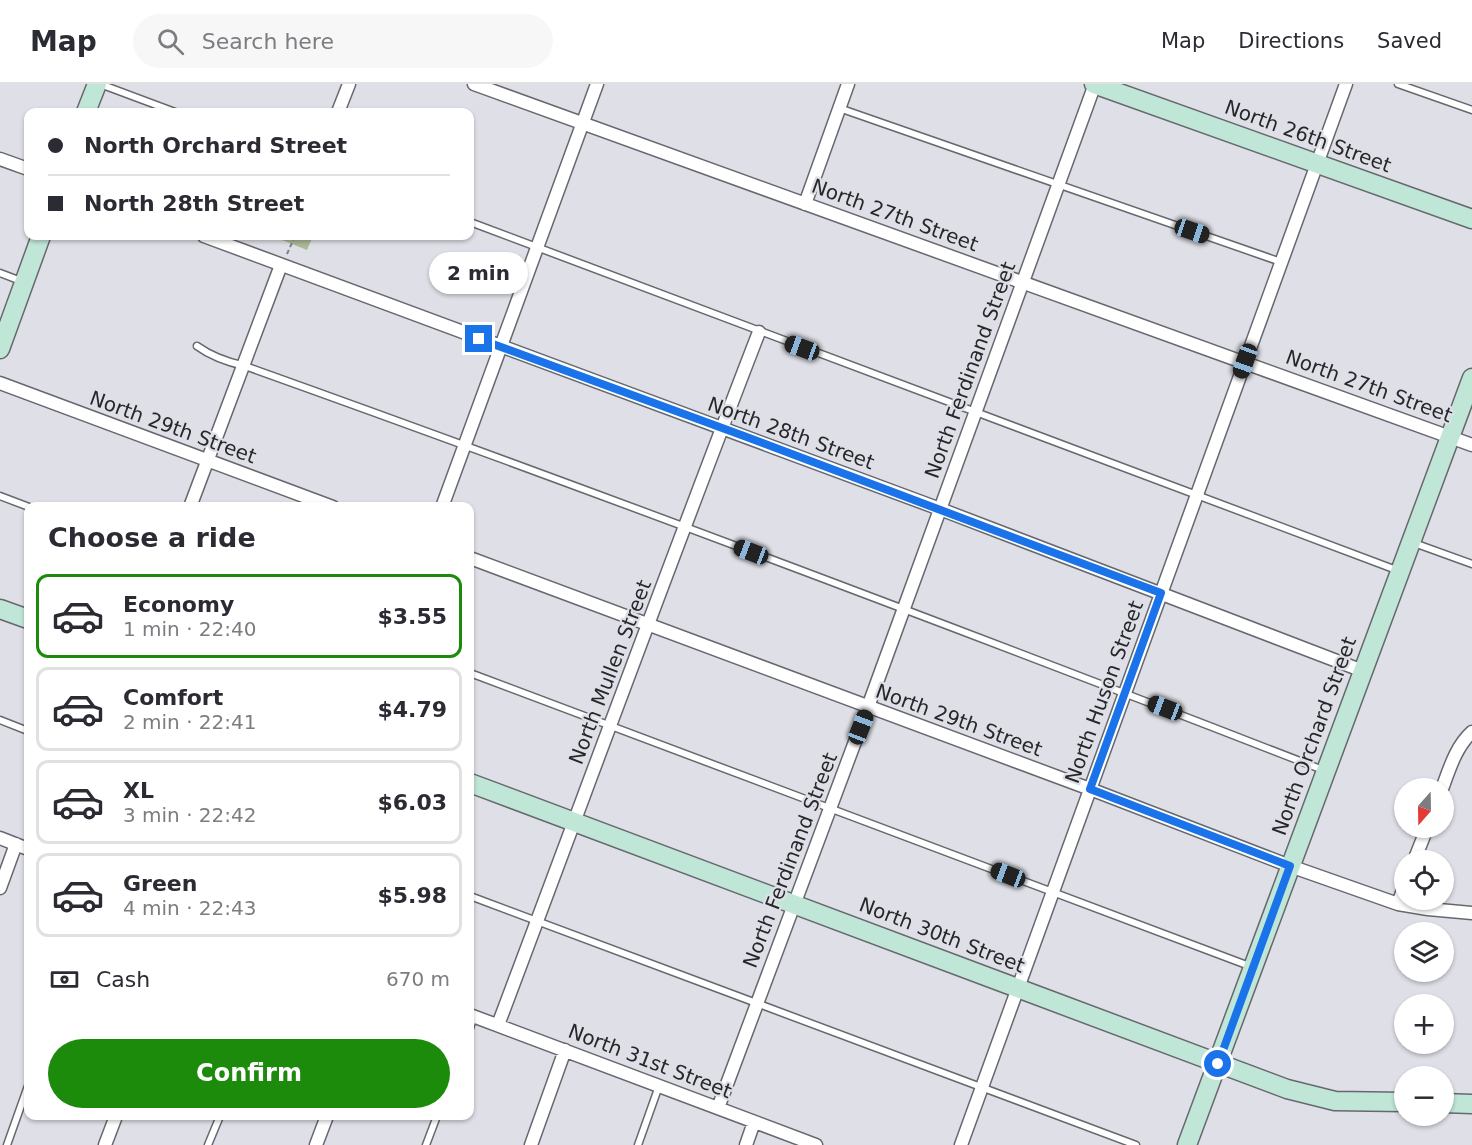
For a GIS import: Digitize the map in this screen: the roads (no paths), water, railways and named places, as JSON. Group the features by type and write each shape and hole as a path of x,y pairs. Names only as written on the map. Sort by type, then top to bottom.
{"street":[{"path":"88,108 98,84"},
{"path":"340,108 349,84"},
{"name":"North 27th Street","path":"474,84 1472,445"},
{"path":"444,502 597,84"},
{"path":"805,204 848,84"},
{"name":"North 26th Street","path":"1095,84 1472,219"},
{"name":"North Ferdinand Street","path":"718,1108 904,610 1095,84"},
{"name":"North Huson Street","path":"961,1145 1346,84"},
{"path":"0,159 24,168"},
{"path":"0,349 40,240"},
{"name":"North 28th Street","path":"215,240 940,509 1363,671"},
{"path":"192,502 245,366 281,265"},
{"name":"North Mullen Street","path":"498,1025 647,624 759,332"},
{"name":"North Orchard Street","path":"1187,1145 1472,378"},
{"name":"North 29th Street","path":"0,383 320,502"},
{"name":"North 29th Street","path":"474,559 1290,866 1394,903"},
{"path":"0,609 24,618"},
{"path":"1446,778 1456,753 1472,732"},
{"name":"North 30th Street","path":"474,785 1287,1089 1335,1101 1394,1102"},
{"path":"0,838 22,846 0,888"},
{"name":"North 29th Street","path":"1439,910 1472,913"},
{"name":"North 31st Street","path":"474,1021 498,1025 816,1145"},
{"path":"531,1145 566,1050"},
{"path":"1454,1103 1472,1104"},
{"path":"105,1145 114,1120"},
{"path":"316,1145 325,1120"},
{"path":"746,1145 754,1122"}],"lane":[{"path":"98,84 164,108"},
{"path":"1398,84 1472,110"},
{"path":"839,108 1281,262"},
{"path":"474,224 1400,571"},
{"path":"0,273 24,283"},
{"path":"197,346 208,354 465,445 686,527 1326,771"},
{"path":"0,496 24,505"},
{"path":"1411,542 1472,564"},
{"path":"474,675 1253,967"},
{"path":"0,720 24,729"},
{"path":"474,897 1136,1145"},
{"path":"638,1145 659,1086"},
{"path":"7,1145 24,1097"},
{"path":"208,1145 218,1120"},
{"path":"426,1145 435,1120"}]}
